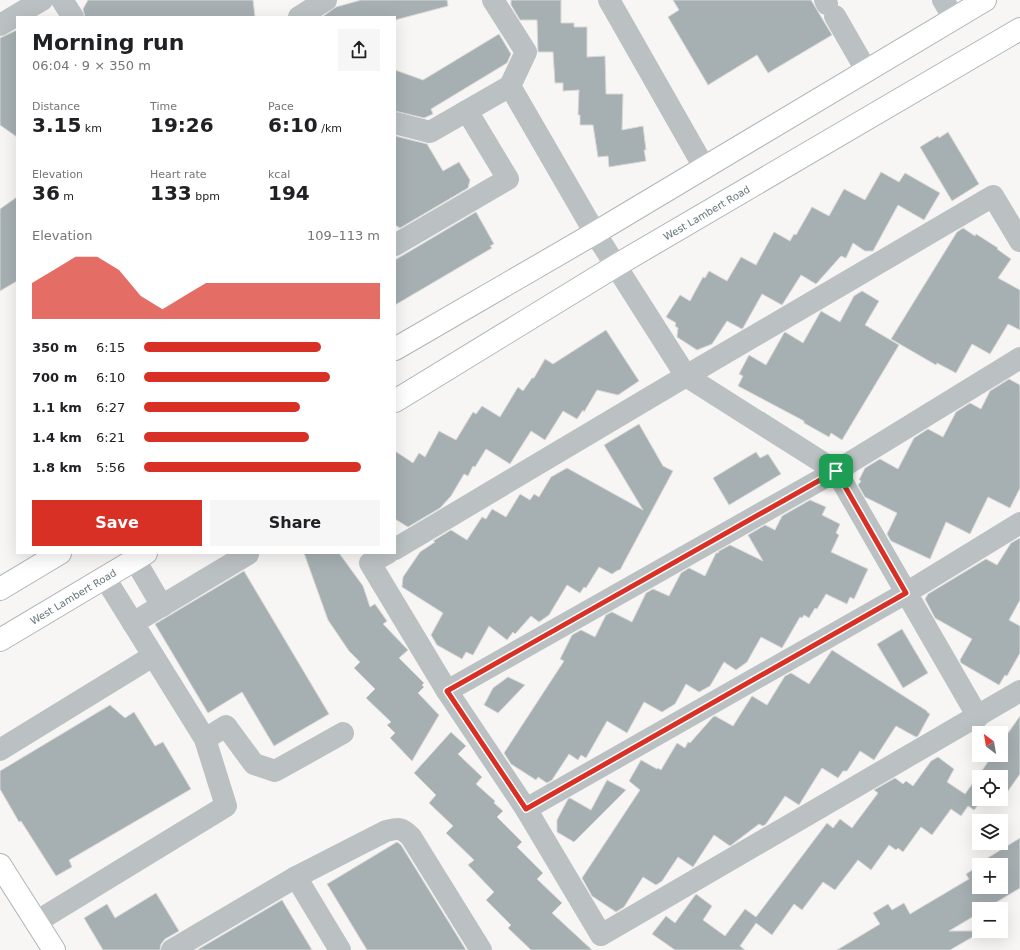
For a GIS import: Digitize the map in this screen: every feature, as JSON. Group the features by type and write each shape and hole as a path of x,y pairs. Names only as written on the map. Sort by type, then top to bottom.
{"main road":[{"path":"396,348 595,233 866,70 948,9 984,0"},
{"name":"West Lambert Road","path":"396,400 617,266 1020,29"},
{"path":"2,583 58,554"},
{"name":"West Lambert Road","path":"0,640 141,557"},
{"path":"0,865 54,950"}],"lane":[{"path":"0,25 42,0"},
{"path":"62,0 72,16"},
{"path":"301,16 326,0"},
{"path":"396,123 430,132 510,86 526,52 493,0"},
{"path":"609,0 704,167"},
{"path":"829,7 866,70"},
{"path":"510,86 595,233 686,376 836,471 978,716"},
{"path":"396,244 508,179 467,111"},
{"path":"396,548 993,196 1020,241"},
{"path":"447,691 836,471 1020,358"},
{"path":"526,809 906,593 1020,523"},
{"path":"133,623 248,554"},
{"path":"386,554 370,563 447,691 526,809 601,935 1020,691"},
{"path":"141,557 162,606"},
{"path":"36,922 226,806 205,739 105,578"},
{"path":"0,750 153,656"},
{"path":"205,739 226,726 254,764 275,771 343,733"},
{"path":"172,950 296,877 386,831 398,828 404,830 411,836 481,950"},
{"path":"296,877 339,950"}],"building":[{"path":"88,0 253,0 255,16 85,16 83,9"},
{"path":"361,0 447,0 448,6 396,20 396,16 323,16 336,7"},
{"path":"511,0 561,0 561,23 574,23 574,27 587,27 587,57 605,56 606,94 623,94 622,130 643,126 646,161 609,167 608,156 598,157 593,125 580,125 580,115 578,115 579,90 563,91 563,83 555,83 553,52 538,52 537,20 520,20 511,5"},
{"path":"673,0 811,0 832,35 768,73 757,55 708,85 668,17 679,10"},
{"path":"16,30 16,136 0,125 0,38"},
{"path":"499,34 511,54 507,63 431,109 433,114 424,118 396,111 396,70 423,80"},
{"path":"948,132 979,184 952,201 920,147"},
{"path":"396,136 427,144 443,171 459,162 470,180 468,188 400,228 396,226"},
{"path":"881,172 899,182 905,173 940,193 924,220 898,205 873,251 865,251 853,243 846,258 841,256 816,284 801,275 782,305 762,294 742,329 727,321 712,344 697,350 677,337 678,328 675,326 676,323 666,317 680,295 690,301 703,277 705,278 709,271 727,281 741,257 756,265 774,232 790,241 794,234 796,235 812,207 829,216 844,189 865,200"},
{"path":"16,198 16,282 0,291 0,209"},
{"path":"476,212 494,244 490,246 492,248 396,304 396,259"},
{"path":"963,228 975,236 976,234 998,248 997,249 1011,259 998,278 1020,290 1020,330 1008,324 990,354 972,344 956,373 937,363 936,365 891,339 957,232"},
{"path":"862,291 879,301 865,325 899,345 842,440 831,433 829,437 804,423 804,421 738,386 743,376 739,374 749,355 766,365 785,332 803,343 821,311 840,322 854,296"},
{"path":"606,330 639,381 618,395 597,390 584,412 583,410 577,419 563,411 545,440 531,431 510,464 486,449 475,467 473,466 468,476 464,474 451,496 440,508 408,527 396,520 396,452 413,463 419,453 425,457 439,431 456,440 473,412 476,414 482,406 500,417 518,387 523,391 532,378 534,378 545,359 553,364"},
{"path":"1009,379 1020,385 1020,488 1010,508 988,497 970,534 946,522 930,559 891,541 887,534 897,513 865,497 858,485 861,481 859,480 865,468 880,459 898,469 914,438 928,429 943,437 956,412 970,403 981,409 990,391"},
{"path":"639,424 663,466 673,471 620,570 612,574 599,567 586,588 584,587 580,593 567,585 549,615 539,622 531,616 515,634 513,632 507,640 489,626 473,655 466,652 462,659 437,645 431,635 443,613 402,587 403,577 420,552 435,542 433,541 451,530 467,540 482,517 486,519 492,509 506,517 520,494 530,500 534,494 539,497 551,477 567,468 643,510 604,445"},
{"path":"756,452 760,458 768,454 781,474 729,505 713,478"},
{"path":"810,500 826,507 822,515 840,524 836,533 839,535 831,552 868,569 854,599 850,597 847,604 826,594 817,609 815,608 809,618 804,615 802,618 800,617 782,648 761,637 747,662 736,670 724,662 710,686 699,692 686,684 675,704 662,712 644,702 627,733 607,721 586,758 581,755 578,760 569,754 552,780 547,783 538,777 536,780 511,764 504,753 564,661 560,659 572,635 581,630 595,637 606,615 612,612 632,622 646,593 653,589 669,596 681,573 689,568 705,576 716,553 730,545 763,561 748,535 765,525 775,530 782,516"},
{"path":"1020,538 1020,600 1009,620 1020,626 1020,653 1007,676 1005,675 999,685 961,663 960,660 972,639 935,618 925,599 928,594 986,559 997,565 1011,543"},
{"path":"304,554 340,554 363,586 370,607 375,604 387,621 383,624 408,650 399,658 424,683 422,685 424,687 418,693 439,715 412,761 390,738 395,733 387,725 391,722 366,698 375,689 354,668 360,662 349,651 328,620"},
{"path":"244,571 329,714 274,746 242,692 208,713 155,624"},
{"path":"902,629 928,673 903,688 877,644"},
{"path":"832,650 930,714 918,736 916,737 896,726 874,760 860,751 847,771 843,771 838,778 822,768 799,805 785,796 766,824 763,826 759,824 730,846 714,835 693,867 678,857 662,881 656,885 643,877 624,907 616,912 592,896 582,878 640,790 629,781 641,760 661,770 677,743 685,748 688,742 690,743 713,717 715,716 733,726 752,696 767,705 785,676 791,673 809,684"},
{"path":"508,677 525,685 498,713 484,705 493,688"},
{"path":"110,705 125,718 134,712 155,746 163,742 191,789 69,860 72,867 56,876 21,821 19,822 0,789 0,771"},
{"path":"1020,716 1020,774 1008,791 1008,770 982,770 988,762 1008,762 1008,733"},
{"path":"451,732 466,746 458,754 482,777 476,784 495,801 494,803 503,811 497,817 522,842 517,847 543,873 537,879 562,903 552,913 592,950 531,950 508,928 511,925 486,900 494,892 468,865 474,860 446,833 453,826 429,803 436,795 414,773"},
{"path":"938,757 954,769 947,782 965,794 972,784 972,806 977,806 974,810 968,806 961,816 951,809 932,835 921,827 903,852 898,848 896,850 889,845 871,870 858,860 835,890 823,882 802,910 794,904 772,935 756,923 740,946 745,950 675,950 652,934 666,916 675,923 696,894 712,906 703,920 725,936 745,909 756,917 827,823 833,828 840,819 852,828 878,793 874,790 895,778 903,784 906,781 913,786 931,761"},
{"path":"607,780 626,790 574,842 557,832 557,820 568,799 570,798 591,810"},
{"path":"1020,838 1020,888 997,902 972,902 972,917 949,931 972,931 972,937 950,950 837,950 880,924 873,913 888,904 892,910 904,903 910,914 969,879 966,874 972,870 972,894 1008,894 1008,858 988,858 1001,850 1008,850 1008,845"},
{"path":"397,842 401,845 466,950 367,950 327,884"},
{"path":"156,893 179,931 165,939 161,944 160,950 103,950 84,918 107,904 115,918"},
{"path":"282,900 312,950 197,950"}],"route":[{"path":"836,471 906,593 526,809 447,691 836,471"}]}
